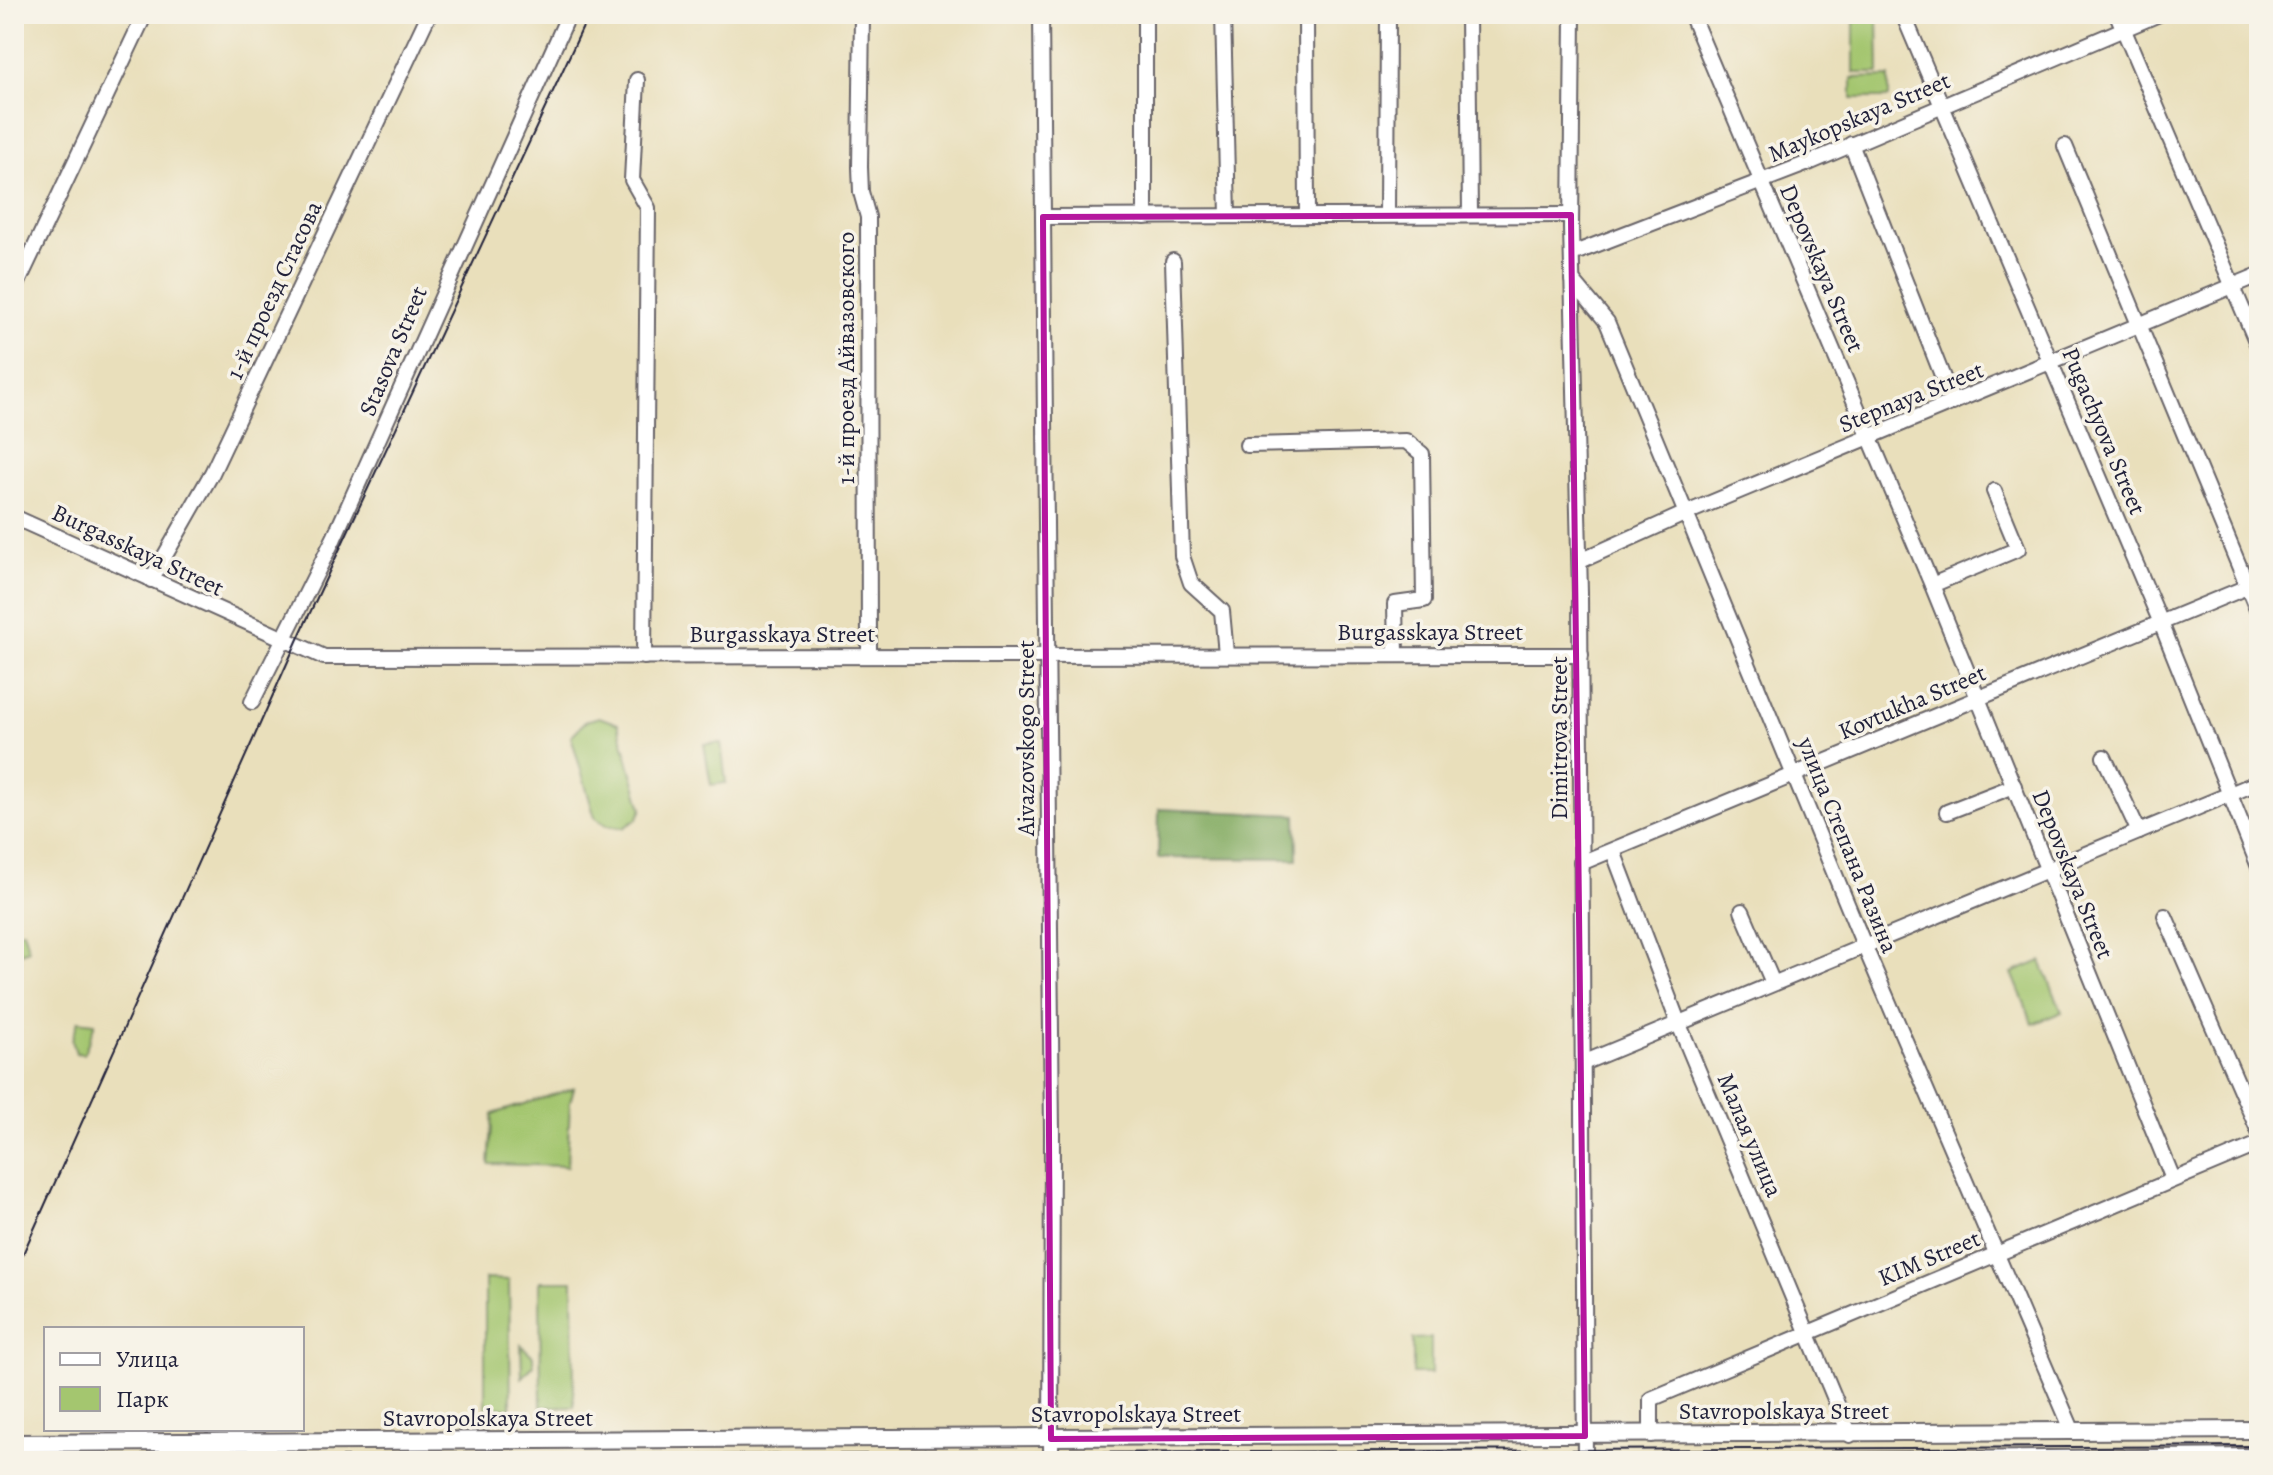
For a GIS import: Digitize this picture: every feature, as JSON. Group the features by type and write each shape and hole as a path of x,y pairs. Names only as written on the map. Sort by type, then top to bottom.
{"main road":[{"name":"Stavropolskaya Street","path":"14,1443 1850,1435 2259,1430"},
{"name":"Stavropolskaya Street","path":"1837,1461 2259,1457"}],"street":[{"path":"14,291 145,14"},
{"name":"1-й проезд Стасова","path":"151,580 212,473 429,14"},
{"name":"Stasova Street","path":"252,702 338,530 569,14"},
{"name":"1-й проезд Айвазовского","path":"862,14 860,167 868,232 869,655"},
{"name":"Aivazovskogo Street","path":"1041,14 1048,655 1051,1461"},
{"path":"1145,14 1145,217"},
{"path":"1223,14 1228,216"},
{"path":"1306,14 1307,216"},
{"path":"1387,215 1388,14"},
{"path":"1468,14 1470,215"},
{"name":"Depovskaya Street","path":"1691,14 1871,436 2173,1179"},
{"path":"2117,14 2259,348"},
{"name":"Maykopskaya Street","path":"1572,254 1761,182 2159,14"},
{"name":"Dimitrova Street","path":"1576,15 1571,215 1580,561 1585,1461"},
{"name":"Pugachyova Street","path":"1905,15 2161,623 2259,867"},
{"path":"637,80 632,180 648,208 644,657"},
{"path":"1851,144 1953,403"},
{"path":"2065,146 2137,326 2253,584 2259,614"},
{"path":"1043,217 1571,215"},
{"path":"1173,261 1182,556 1191,583 1222,611 1226,654"},
{"name":"Stepnaya Street","path":"1580,561 1684,514 2259,275"},
{"name":"улица Степана Разина","path":"1572,280 1607,322 1684,514 1797,775 1864,945 2073,1432"},
{"path":"1247,445 1406,441 1422,454 1424,600 1395,604 1396,653"},
{"path":"1932,585 2018,549 1994,491"},
{"name":"Burgasskaya Street","path":"14,517 324,657 1581,655"},
{"name":"Kovtukha Street","path":"1581,863 2253,584"},
{"path":"2104,757 2139,832"},
{"path":"1583,1063 2259,782"},
{"path":"1947,812 2014,786"},
{"name":"Малая улица","path":"1613,851 1678,1022 1850,1435"},
{"path":"1742,911 1773,983"},
{"path":"2165,916 2259,1132"},
{"name":"KIM Street","path":"1651,1435 1651,1399 2259,1144"}],"highlighted area":[{"path":"1571,215 1585,1436 1051,1439 1043,217"}],"green space":[{"path":"1854,18 1878,18 1879,73 1854,73"},
{"path":"1889,77 1889,98 1852,98 1852,78"},
{"path":"599,717 618,724 642,809 637,819 623,828 608,826 595,818 571,736 586,721"},
{"path":"721,743 726,783 711,785 704,744"},
{"path":"1159,809 1296,815 1297,859 1158,858"},
{"path":"23,930 29,950 14,955 14,933"},
{"path":"2041,961 2062,1012 2033,1024 2012,973"},
{"path":"78,1021 95,1023 84,1054 76,1053 72,1040"},
{"path":"574,1088 570,1102 567,1166 489,1164 493,1114"},
{"path":"485,1279 509,1280 511,1408 485,1408"},
{"path":"540,1281 573,1281 574,1406 541,1407"},
{"path":"1431,1338 1431,1374 1413,1374 1413,1339"},
{"path":"521,1345 533,1356 533,1366 522,1378"}],"tram line":[{"path":"14,1274 302,630 589,14"},
{"path":"14,1459 2259,1446"}]}
